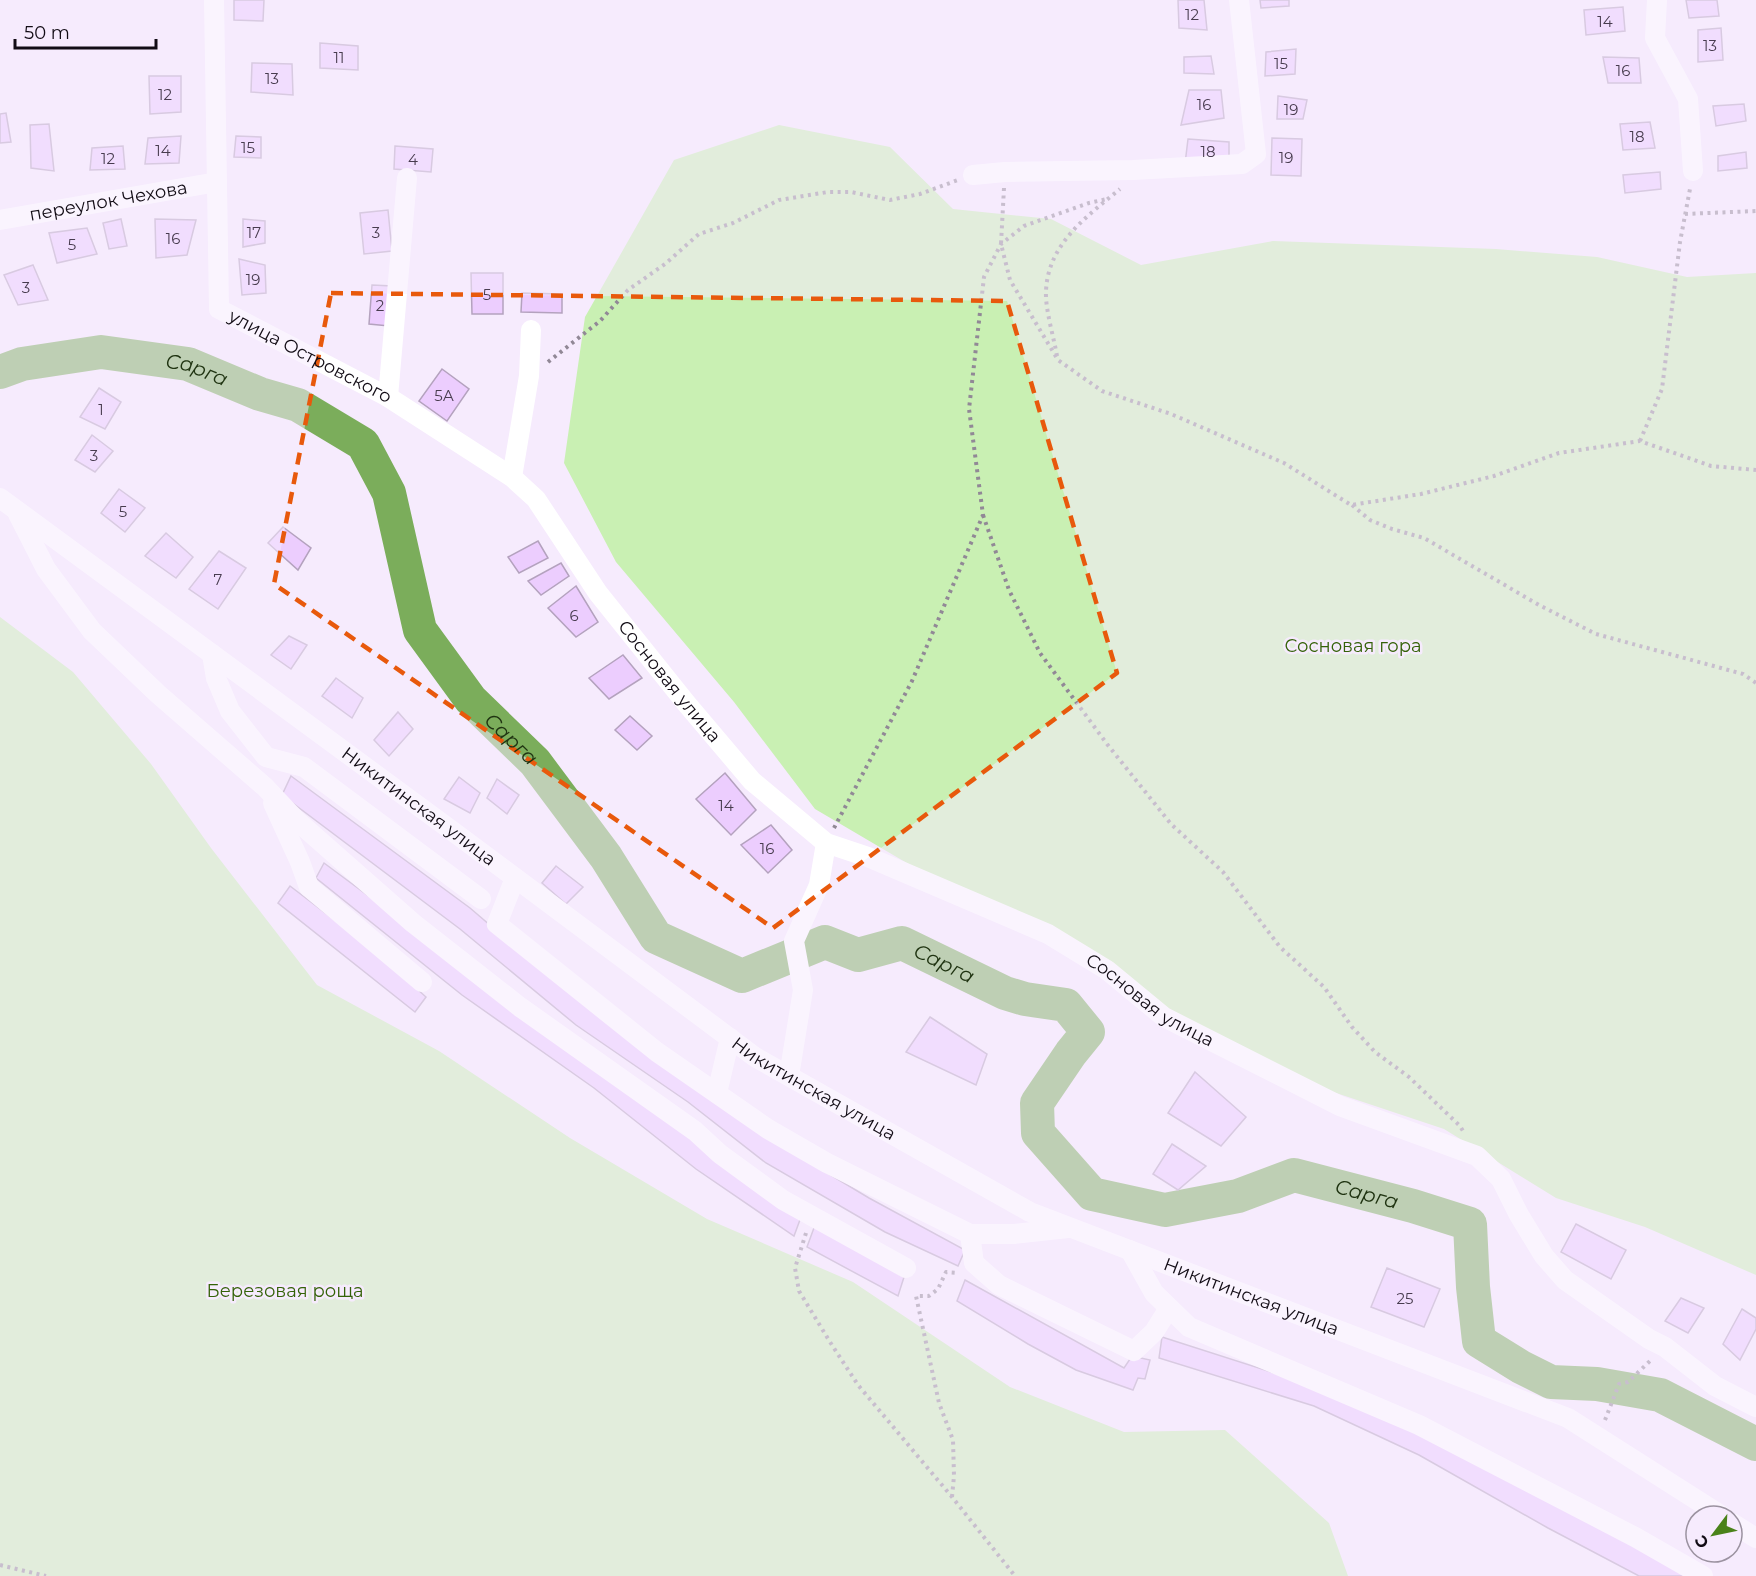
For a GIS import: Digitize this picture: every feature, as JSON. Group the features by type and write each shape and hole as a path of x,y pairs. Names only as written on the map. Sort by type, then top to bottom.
{"street":[{"name":"улица Островского","path":"214,0 219,309 388,397 512,477 536,499"},
{"path":"973,175 1242,164 1256,154 1239,0"},
{"path":"1657,0 1655,38 1688,99 1694,171"},
{"path":"388,397 407,178"},
{"name":"переулок Чехова","path":"0,220 217,182"},
{"path":"512,477 529,376 531,330"},
{"name":"Сосновая улица","path":"536,499 597,593 686,703 752,781 826,843 868,857 1048,934 1107,970 1164,1017 1340,1106 1477,1156"},
{"path":"8,504 46,569 92,631 158,694 265,787 296,820 431,937 520,1006 695,1131 729,1161 783,1200 906,1268"},
{"name":"Никитинская улица","path":"8,504 755,1057 1030,1212 1568,1418 1703,1504"},
{"path":"212,654 216,678 230,711 266,757 304,767 481,899"},
{"path":"266,757 265,787 300,862 309,887 422,982"},
{"path":"789,1076 803,990 794,941 819,885 826,843"},
{"path":"515,878 497,924 657,1052 768,1129 827,1163 970,1234 1014,1234 1070,1227"},
{"path":"717,1093 730,1038"},
{"path":"1477,1156 1501,1179 1519,1215 1544,1256 1564,1280 1649,1339 1665,1347 1715,1386 1756,1407"},
{"path":"970,1234 974,1263 999,1285 1134,1351 1154,1332 1169,1308"},
{"path":"1130,1250 1154,1293 1189,1328 1419,1425 1625,1532 1703,1576"}],"path":[{"path":"1058,360 1046,293 1050,266 1066,238 1089,213 1123,186 1134,170"},
{"path":"1640,441 1662,388 1680,242 1694,171"},
{"path":"1005,172 1001,244 1010,280 1058,360 1101,391 1172,414 1284,463 1351,505 1370,520 1424,538 1539,605 1596,634 1743,674 1756,683"},
{"path":"529,376 600,321 628,290 665,264 699,234 733,223 779,200 828,192 851,192 890,200 920,194 973,175"},
{"path":"1107,200 1089,203 1024,226 1001,244 984,277 969,409 983,515 1009,590 1040,653 1107,744 1171,824 1223,872 1280,947 1324,987 1352,1027 1375,1052 1409,1077 1460,1126 1477,1156"},
{"path":"1685,214 1756,211"},
{"path":"1351,505 1421,494 1494,476 1559,453 1640,441 1711,466 1756,470"},
{"path":"826,843 912,681 983,515"},
{"path":"811,1215 795,1268 799,1291 858,1385 1015,1576"},
{"path":"952,1497 954,1476 952,1440 939,1403 915,1296 929,1296 938,1289 946,1272 961,1273 974,1263"},
{"path":"1598,1437 1619,1384 1628,1382 1636,1376 1665,1347"},
{"path":"0,1564 46,1576"}],"highlighted area":[{"path":"331,293 1007,301 1117,673 773,928 274,584"}],"green space":[{"name":"Сосновая гора","path":"779,125 890,147 953,209 1051,219 1141,265 1273,241 1496,249 1597,257 1687,277 1756,273 1756,1275 1645,1227 1556,1198 1444,1129 1330,1091 1169,1011 815,809 734,702 616,562 564,463 585,317 674,160"},
{"name":"Березовая роща","path":"0,617 73,672 151,764 211,848 317,985 439,1051 570,1138 707,1219 853,1282 1010,1387 1124,1432 1225,1430 1329,1523 1348,1576 0,1576"}],"building":[{"path":"234,0 264,0 263,21 234,20"},
{"path":"1178,0 1204,0 1207,30 1179,28"},
{"path":"1260,0 1289,0 1289,6 1261,8"},
{"path":"1686,0 1717,0 1719,16 1689,18"},
{"path":"1623,7 1625,31 1586,35 1584,10"},
{"path":"1721,28 1723,60 1698,62 1698,30"},
{"path":"320,43 358,46 358,70 320,68"},
{"path":"1296,49 1295,74 1265,76 1266,52"},
{"path":"1211,56 1214,74 1184,73 1184,57"},
{"path":"1603,57 1639,58 1641,83 1608,83"},
{"path":"252,63 292,64 293,95 251,92"},
{"path":"149,76 181,76 181,112 150,114"},
{"path":"1189,90 1221,90 1224,118 1181,125"},
{"path":"1278,96 1307,100 1303,119 1277,119"},
{"path":"1744,104 1746,121 1716,126 1713,106"},
{"path":"6,113 11,142 0,143 0,114"},
{"path":"1650,122 1655,148 1623,150 1620,124"},
{"path":"49,124 54,171 31,168 30,125"},
{"path":"181,136 179,163 145,164 148,138"},
{"path":"236,136 261,137 261,158 234,157"},
{"path":"1272,138 1302,139 1301,176 1271,175"},
{"path":"1188,139 1229,142 1229,160 1185,164"},
{"path":"123,146 125,169 90,170 92,148"},
{"path":"395,146 433,149 431,172 394,169"},
{"path":"1746,152 1747,168 1718,171 1718,156"},
{"path":"1660,172 1661,189 1625,193 1623,175"},
{"path":"388,210 392,251 364,254 360,213"},
{"path":"121,219 127,246 109,249 103,223"},
{"path":"155,219 196,220 187,255 156,258"},
{"path":"243,219 265,221 265,243 243,247"},
{"path":"87,228 97,254 57,263 49,233"},
{"path":"239,259 265,265 266,293 242,295"},
{"path":"33,265 48,300 18,305 4,275"},
{"path":"471,273 503,273 503,314 472,314"},
{"path":"372,285 392,286 389,326 369,324"},
{"path":"522,293 562,294 562,313 521,312"},
{"path":"442,369 469,389 447,421 419,401"},
{"path":"99,388 121,402 105,429 80,417"},
{"path":"92,435 113,451 95,472 75,460"},
{"path":"119,489 145,508 125,532 101,513"},
{"path":"283,527 311,548 298,570 268,543"},
{"path":"166,533 193,557 176,578 145,556"},
{"path":"538,541 548,558 519,573 508,557"},
{"path":"219,551 246,568 218,609 189,589"},
{"path":"561,563 569,576 541,595 528,581"},
{"path":"576,586 598,622 576,637 548,608"},
{"path":"289,636 307,645 291,669 271,655"},
{"path":"623,655 642,678 609,699 589,678"},
{"path":"336,678 363,698 352,718 322,696"},
{"path":"398,712 413,729 389,756 374,740"},
{"path":"630,716 652,736 637,750 615,730"},
{"path":"725,773 756,810 731,835 696,799"},
{"path":"291,776 470,908 512,944 797,1155 869,1198 965,1250 958,1266 885,1232 766,1163 688,1102 576,1025 460,929 282,795"},
{"path":"459,777 480,793 470,813 444,799"},
{"path":"497,779 519,795 507,814 487,798"},
{"path":"771,825 792,850 768,873 741,845"},
{"path":"324,863 801,1217 794,1236 696,1169 594,1088 462,995 316,878"},
{"path":"556,866 583,887 566,904 542,883"},
{"path":"290,886 371,948 426,997 415,1012 278,903"},
{"path":"930,1017 987,1054 976,1085 906,1052"},
{"path":"1195,1072 1246,1117 1221,1146 1168,1113"},
{"path":"1172,1144 1206,1166 1178,1190 1153,1174"},
{"path":"1576,1224 1626,1250 1611,1279 1561,1252"},
{"path":"815,1225 904,1277 898,1296 807,1247"},
{"path":"1387,1268 1440,1289 1424,1327 1371,1307"},
{"path":"965,1280 1124,1368 1132,1356 1150,1360 1145,1379 1138,1378 1133,1390 1076,1370 1028,1344 957,1301"},
{"path":"1681,1298 1704,1308 1688,1333 1665,1321"},
{"path":"1742,1309 1756,1318 1756,1329 1740,1360 1723,1344"},
{"path":"1162,1337 1315,1386 1425,1434 1689,1576 1639,1576 1419,1455 1314,1406 1159,1358"}],"waterway":[{"name":"Сарга","path":"0,372 22,364 101,352 188,364 260,394 298,405 363,444 389,493 420,630 471,700 535,762 606,857 656,937 742,976 825,942 858,955 902,943 1005,993 1025,999 1066,1005 1088,1032 1037,1103 1038,1133 1092,1194 1165,1210 1238,1196 1294,1175 1413,1206 1470,1224 1473,1287 1479,1341 1521,1367 1551,1382 1597,1384 1660,1395 1756,1444"}]}
